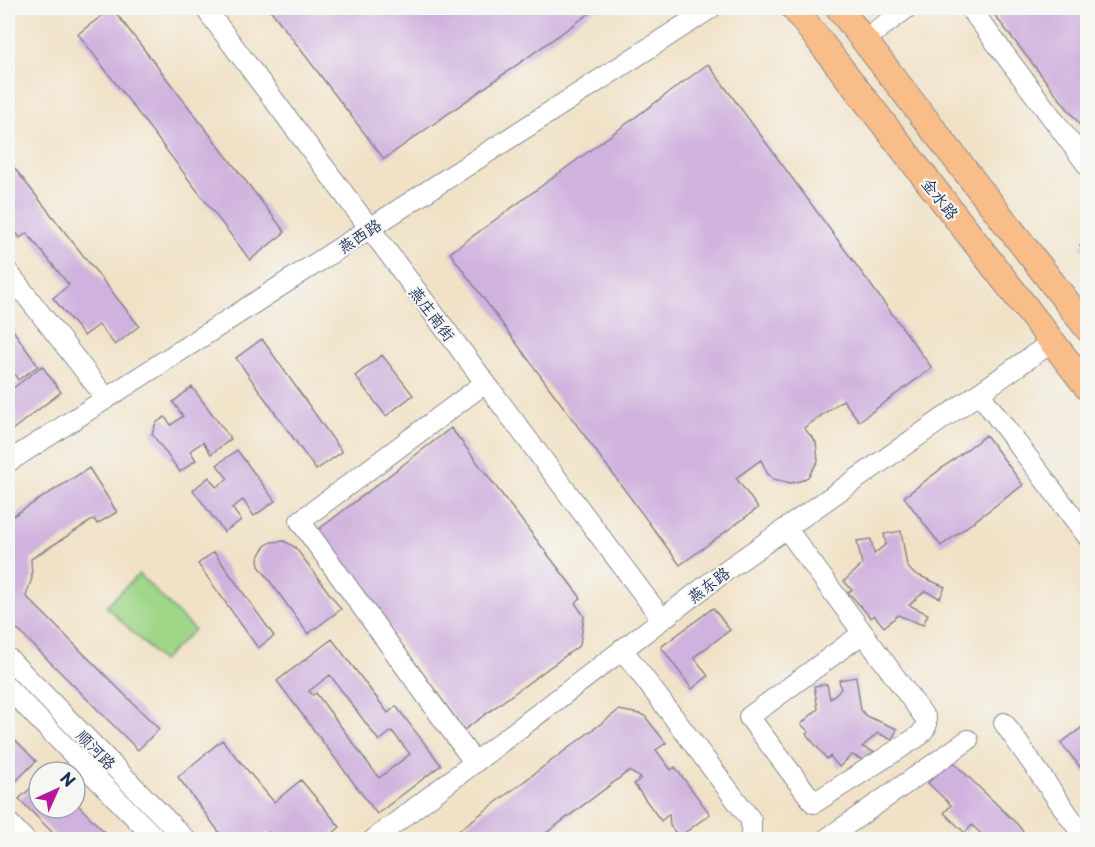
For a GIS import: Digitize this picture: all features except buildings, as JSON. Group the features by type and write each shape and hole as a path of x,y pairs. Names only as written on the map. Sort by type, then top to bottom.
{"main road":[{"name":"金水路","path":"794,8 1088,388"},
{"path":"839,8 1086,322"}],"street":[{"name":"燕庄南街","path":"205,8 662,619"},
{"name":"燕西路","path":"8,462 711,8"},
{"path":"864,40 906,8"},
{"path":"970,8 1088,166"},
{"path":"8,272 106,398"},
{"name":"燕东路","path":"373,840 662,619 786,528 1052,342"},
{"path":"474,762 300,521 485,383"},
{"path":"979,393 1088,537"},
{"path":"786,528 863,633 926,719 926,727 919,735 814,803 749,717 863,633"},
{"path":"622,650 751,820 751,840"},
{"name":"顺河路","path":"8,658 186,840"},
{"name":"顺河路","path":"8,688 157,840"},
{"path":"1004,723 1086,840"},
{"path":"825,840 968,740"},
{"path":"8,822 25,840"}],"green space":[{"path":"139,574 194,630 162,661 106,606"}]}
